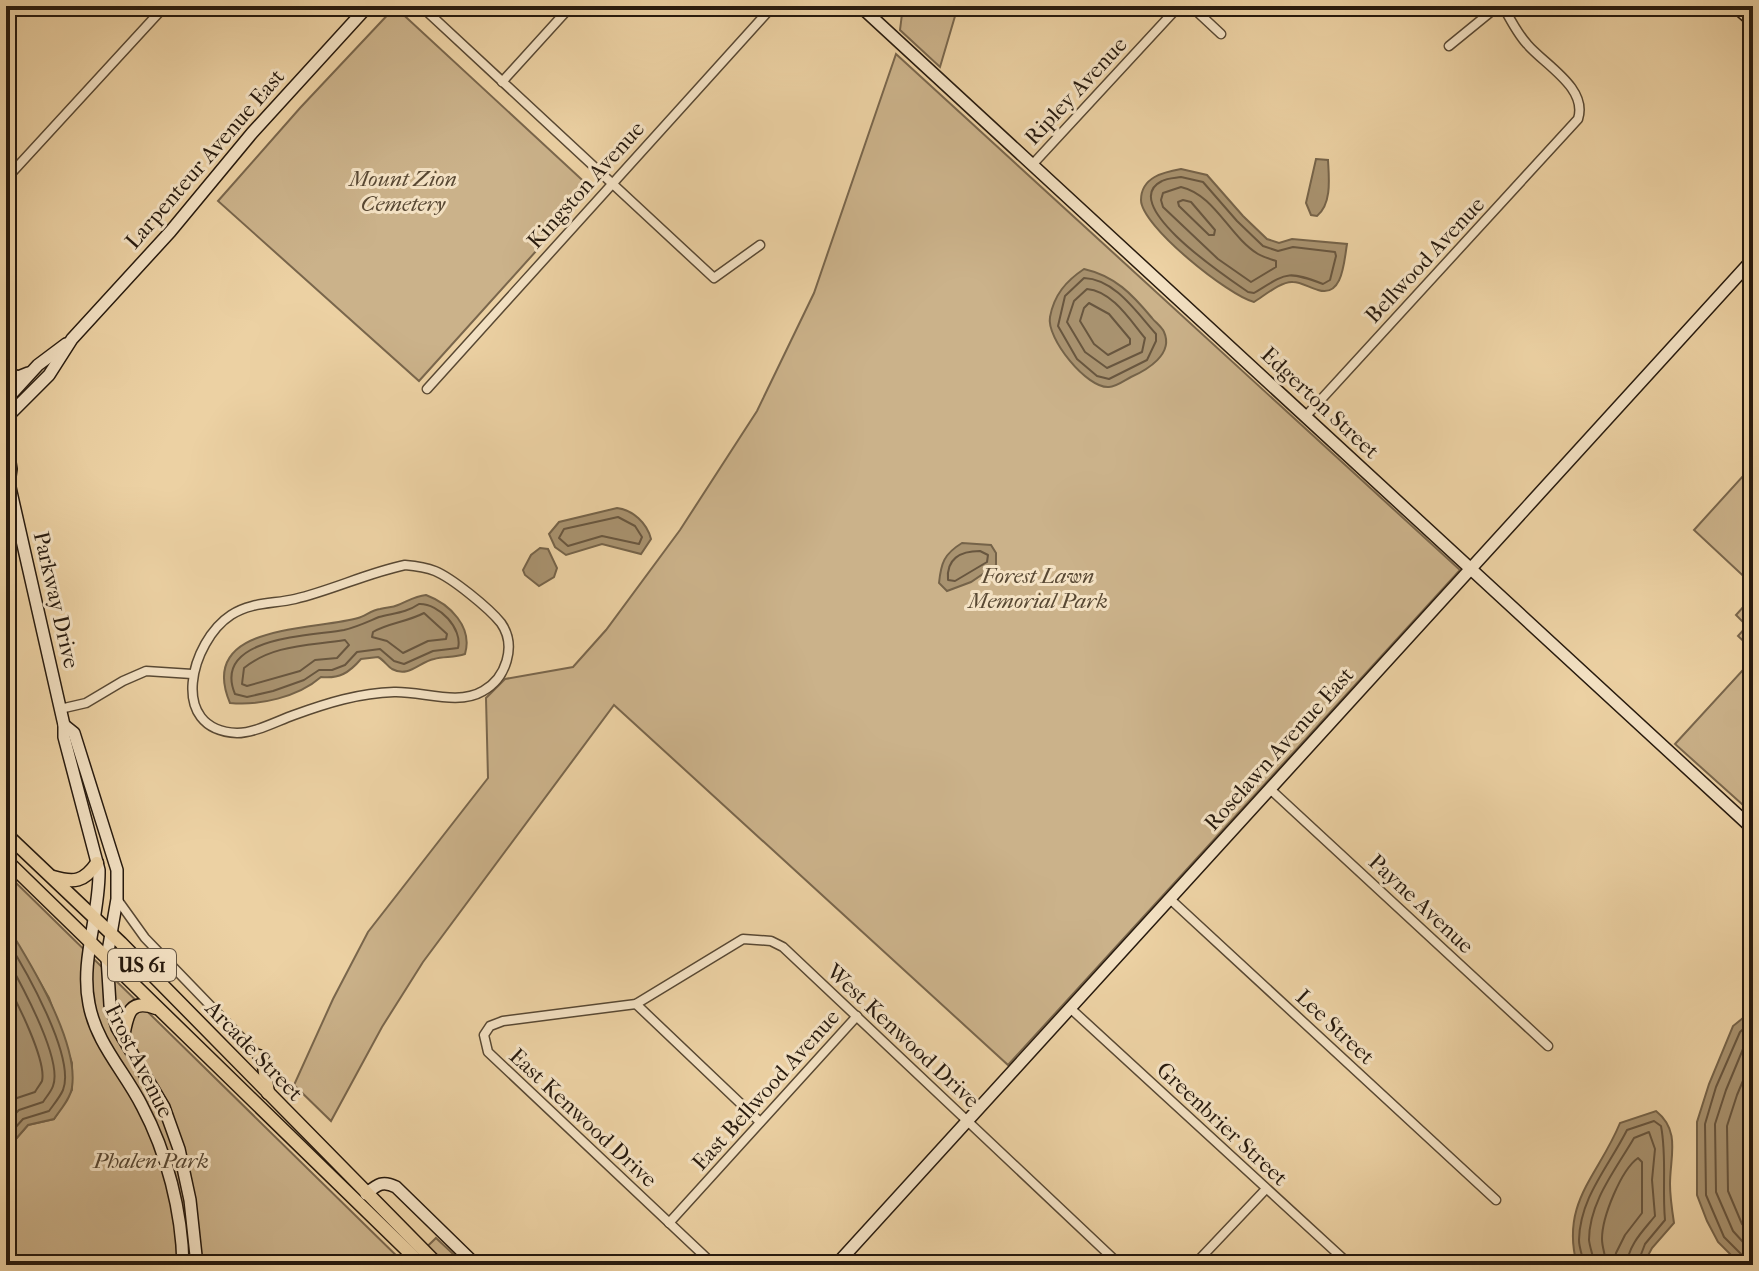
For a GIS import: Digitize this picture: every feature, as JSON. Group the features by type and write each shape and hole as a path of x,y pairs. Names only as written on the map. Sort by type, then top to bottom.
{"main road":[{"name":"Arcade Street","path":"6,834 96,919 271,1097 362,1199"},
{"name":"Arcade Street","path":"6,860 268,1113 328,1164"},
{"path":"50,876 71,883 82,880 97,863"},
{"path":"123,1037 132,1008 147,1005 161,1009"},
{"path":"259,1056 271,1097"},
{"name":"US 61","path":"362,1199 422,1265"},
{"name":"US 61","path":"362,1199 438,1265"}],"street":[{"path":"6,179 165,6"},
{"name":"Larpenteur Avenue East","path":"6,418 49,375 72,339 170,232 269,113 368,6"},
{"path":"421,6 714,278 760,245"},
{"path":"502,82 571,6"},
{"name":"Kingston Avenue","path":"427,389 773,6"},
{"name":"Edgerton Street","path":"860,6 1753,829"},
{"name":"Ripley Avenue","path":"1032,165 1179,6"},
{"path":"1191,6 1221,34"},
{"path":"1449,46 1500,6"},
{"name":"Bellwood Avenue","path":"1305,417 1572,128 1581,112 1579,98 1526,44 1500,6"},
{"path":"1735,6 1753,22"},
{"name":"Roselawn Avenue East","path":"836,1265 1753,259"},
{"name":"Larpenteur Avenue East","path":"6,400 38,365 72,339"},
{"path":"6,372 18,377 38,365"},
{"name":"Parkway Drive","path":"6,437 11,469 7,482 64,725 64,737 97,863 100,892 96,919"},
{"path":"405,565 420,566 449,578 502,624 509,651 500,678 476,695 460,697 396,692 354,697 244,733 219,729 199,713 190,689 192,674 207,641 229,616 238,611 297,598 380,570 405,565"},
{"path":"60,709 86,703 146,671 192,674"},
{"name":"Parkway Drive","path":"64,725 74,733 117,870 117,899 111,934"},
{"name":"Payne Avenue","path":"1270,789 1548,1046"},
{"path":"117,899 145,938 259,1056"},
{"name":"Lee Street","path":"1170,899 1496,1200"},
{"name":"Frost Avenue","path":"96,919 87,970 88,1001 94,1024 142,1106 163,1155 176,1207 183,1265"},
{"name":"Frost Avenue","path":"111,934 107,957 110,1005 123,1037 164,1107 179,1149 190,1200 197,1265"},
{"name":"West Kenwood Drive","path":"636,1004 743,939 771,941 783,947 1120,1265"},
{"path":"636,1004 760,1122"},
{"name":"East Kenwood Drive","path":"636,1004 496,1022 485,1032 484,1042 490,1055 711,1262"},
{"name":"Greenbrier Street","path":"1070,1008 1350,1265"},
{"name":"East Bellwood Avenue","path":"669,1223 857,1016"},
{"path":"362,1199 377,1185 387,1183 396,1187 476,1265"},
{"path":"1194,1265 1265,1190"},
{"path":"691,1265 711,1262"}],"green space":[{"path":"903,6 958,6 940,67 900,30"},
{"name":"Mount Zion Cemetery","path":"395,7 592,189 419,381 218,201"},
{"name":"Forest Lawn Memorial Park","path":"896,54 1460,570 1008,1065 614,705 423,962 382,1027 331,1121 294,1085 368,932 488,778 486,698 505,679 573,667 606,630 680,530 757,411 814,293"},
{"path":"1753,465 1753,585 1694,530"},
{"path":"1753,596 1753,650 1738,636 1747,626 1736,615"},
{"path":"1753,659 1753,814 1675,744"},
{"name":"Phalen Park","path":"6,873 406,1265 6,1265 10,1218 8,1148 28,1125 54,1119 72,1090 72,1063 49,998 6,924"},
{"path":"436,1238 465,1265 408,1265"}],"water":[{"path":"1316,159 1328,160 1329,175 1325,205 1317,216 1311,215 1306,203"},
{"path":"1181,169 1207,175 1267,239 1279,243 1292,239 1347,244 1341,276 1333,289 1318,290 1288,282 1254,302 1207,274 1155,226 1141,200 1149,181"},
{"path":"1084,269 1105,276 1130,294 1162,328 1166,340 1157,360 1112,387 1090,380 1080,371 1061,349 1050,326 1058,295"},
{"path":"617,508 634,514 646,528 651,539 641,554 602,544 566,555 555,547 549,534 559,522"},
{"path":"962,543 991,545 996,553 996,565 971,582 947,591 939,583 942,564 947,555"},
{"path":"540,548 548,549 557,568 554,577 539,586 523,570 531,555"},
{"path":"426,595 443,604 458,618 466,635 465,654 434,659 404,672 392,669 378,657 361,659 343,674 321,677 290,695 253,703 230,703 224,677 229,658 244,644 264,635 358,618"},
{"path":"6,924 61,1026 72,1069 72,1087 54,1119 28,1125 8,1148 10,1218 6,1240"},
{"path":"1753,1010 1753,1265 1741,1265 1718,1242 1697,1195 1697,1122 1733,1026"},
{"path":"1656,1111 1669,1127 1671,1136 1670,1189 1674,1223 1652,1248 1643,1265 1577,1265 1574,1224 1584,1190 1620,1123"}]}
